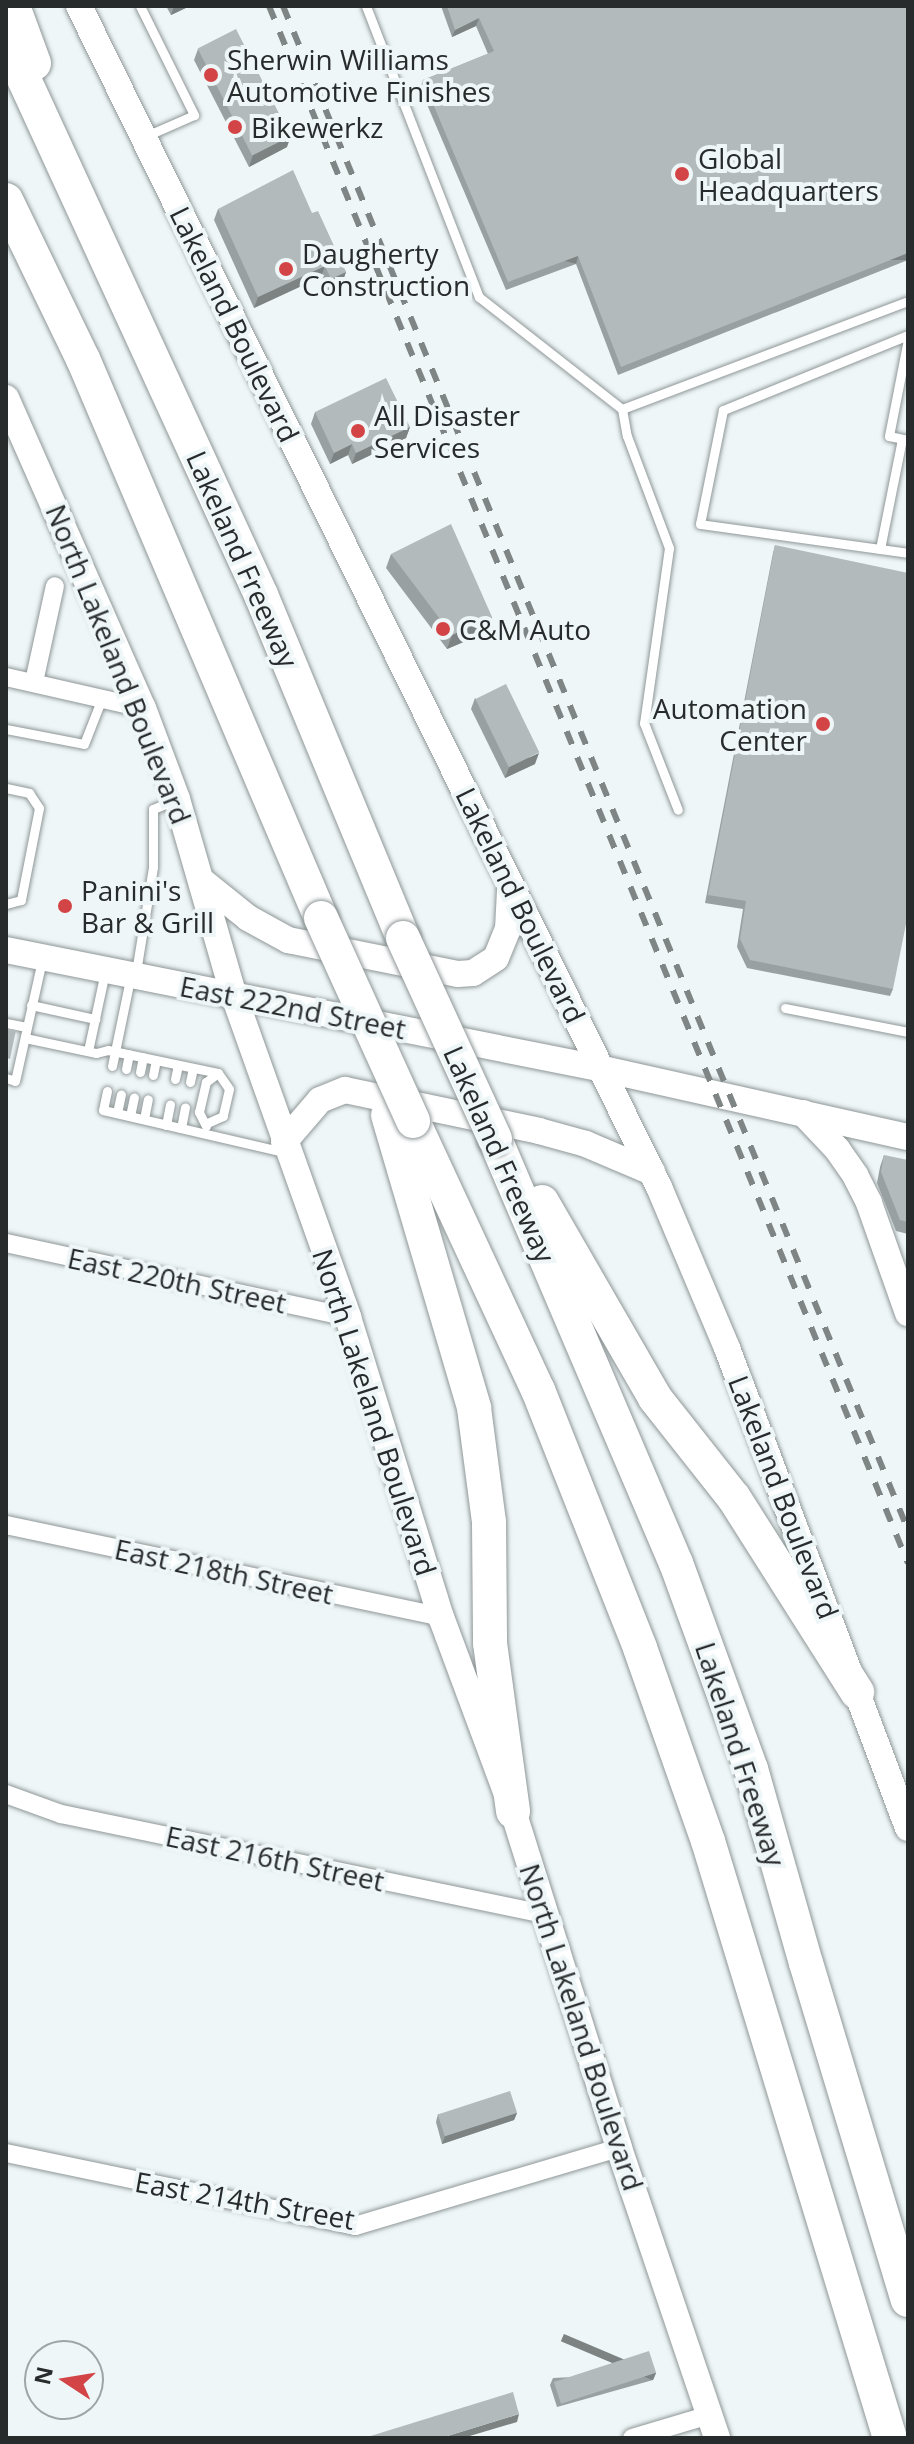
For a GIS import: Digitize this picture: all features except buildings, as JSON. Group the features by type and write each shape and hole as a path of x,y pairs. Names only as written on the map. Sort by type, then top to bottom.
{"highway":[{"path":"13,6 72,177"},
{"name":"Lakeland Freeway","path":"6,40 72,177 261,595 403,938 495,1139 676,1563 751,1769 908,2300"},
{"path":"6,200 83,359 321,918 400,1118 474,1408 489,1522 490,1643 513,1811"},
{"name":"Lakeland Freeway","path":"400,1118 538,1390 640,1648 708,1841 890,2438"},
{"path":"495,1139 544,1204 655,1398 734,1498 857,1692"}],"street":[{"name":"Lakeland Boulevard","path":"79,6 652,1172 727,1348 908,1828"},
{"name":"North Lakeland Boulevard","path":"8,405 143,708 177,799 234,996 348,1317 441,1617 513,1811 619,2148 713,2426"},
{"path":"34,682 55,586"},
{"path":"6,677 143,708"},
{"path":"202,881 248,918 288,940 359,957 458,974 473,973 487,966 504,946 509,921 510,884"},
{"name":"East 222nd Street","path":"6,950 603,1069 908,1137"},
{"path":"286,1147 320,1100 345,1090 539,1131 586,1144 652,1172"},
{"path":"803,1113 837,1149 855,1175 874,1217 908,1313"},
{"name":"East 220th Street","path":"6,1243 348,1317"},
{"name":"East 218th Street","path":"6,1525 441,1617"},
{"name":"East 216th Street","path":"6,1794 61,1814 545,1914"},
{"name":"East 214th Street","path":"6,2153 355,2226 619,2148"},
{"path":"632,2438 713,2426"}],"lane":[{"path":"140,6 194,115 143,137"},
{"path":"366,6 479,297 622,409 627,436 669,548 644,723 678,810"},
{"path":"622,409 908,301"},
{"path":"880,549 905,440 889,436 908,337"},
{"path":"908,337 723,410 700,524 908,553"},
{"path":"6,729 84,744 102,698"},
{"path":"6,788 29,793 39,808 21,900 6,904"},
{"path":"88,1051 95,1019 144,941 153,867 153,809 177,799"},
{"path":"6,1078 15,1081 42,957"},
{"path":"112,1066 124,973"},
{"path":"31,1005 95,1019"},
{"path":"785,1008 908,1032"},
{"path":"6,1023 88,1051 115,1051 218,1073 229,1089 223,1116 206,1128"},
{"path":"126,1069 129,1054"},
{"path":"140,1072 143,1057"},
{"path":"153,1075 156,1060"},
{"path":"175,1079 178,1065"},
{"path":"190,1082 193,1068"},
{"path":"206,1128 199,1112 206,1082 218,1073"},
{"path":"107,1091 103,1110 181,1128 206,1128 286,1147"},
{"path":"117,1113 121,1094"},
{"path":"130,1116 134,1097"},
{"path":"144,1119 148,1099"},
{"path":"166,1125 170,1104"},
{"path":"181,1128 185,1107"}],"railway":[{"path":"269,6 908,1563"},
{"path":"283,6 908,1530"}],"place":[{"name":"Sherwin Williams Automotive Finishes","path":"211,75"},
{"name":"Bikewerkz","path":"235,127"},
{"name":"Global Headquarters","path":"682,174"},
{"name":"Daugherty Construction","path":"286,269"},
{"name":"All Disaster Services","path":"358,431"},
{"name":"C&M Auto","path":"443,629"},
{"name":"Automation Center","path":"823,724"},
{"name":"Panini's Bar & Grill","path":"65,906"}]}
